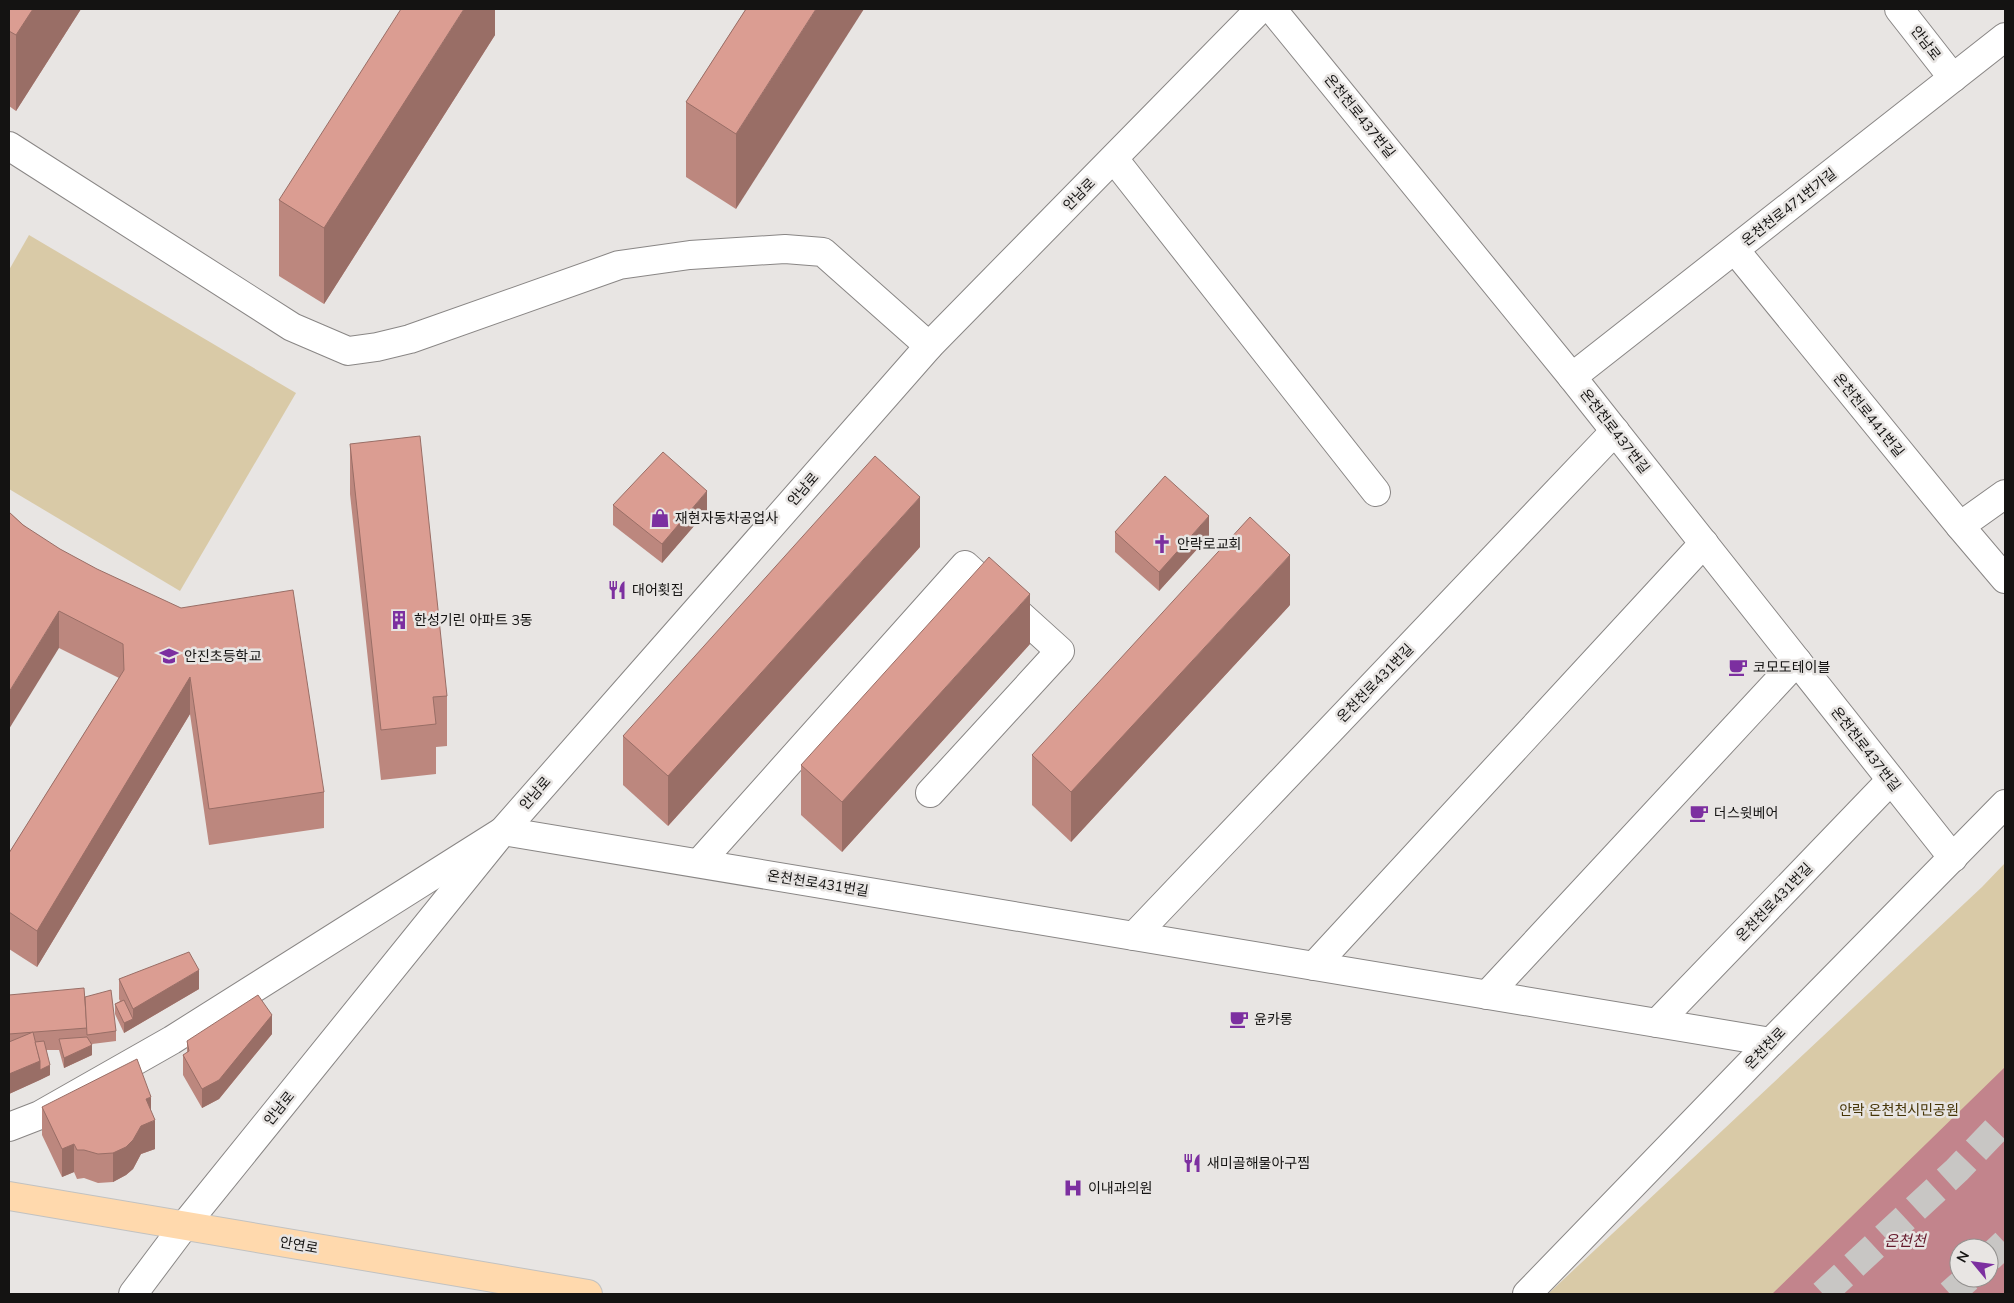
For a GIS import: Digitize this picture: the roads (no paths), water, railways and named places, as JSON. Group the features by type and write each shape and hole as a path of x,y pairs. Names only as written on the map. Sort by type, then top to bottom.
{"main road":[{"name":"안연로","path":"9,1196 588,1294"}],"street":[{"name":"안남로","path":"133,1294 184,1226 503,831 928,346 1260,9"},
{"name":"온천천로437번길","path":"1272,9 1615,430 1952,858"},
{"name":"안남로","path":"1899,9 1953,78"},
{"name":"온천천로471번가길","path":"1572,377 2005,37"},
{"path":"9,146 292,327 348,351 377,347 410,339 619,265 690,255 785,249 823,252 928,346"},
{"path":"1114,159 1376,492"},
{"name":"온천천로441번길","path":"1735,250 2005,579"},
{"name":"온천천로431번길","path":"1134,936 1615,430"},
{"path":"1960,526 2005,494"},
{"path":"1314,966 1704,543"},
{"path":"699,863 965,565 1060,651 930,793"},
{"path":"1487,995 1797,661"},
{"name":"온천천로431번길","path":"1657,1023 1891,780"},
{"name":"온천천로","path":"1527,1294 1770,1042 2005,804"},
{"name":"안남로","path":"9,1127 40,1115 172,1040 503,831"},
{"name":"온천천로431번길","path":"503,831 1770,1042"}],"water":[{"name":"온천천","path":"2005,1067 2005,1293 1772,1294"}],"tunnel":[{"path":"1823,1294 1957,1170 2005,1120"},
{"path":"1999,1249 2005,1243"},
{"path":"1950,1294 1957,1288"}],"place":[{"name":"재현자동차공업사","path":"660,518"},
{"name":"안락로교회","path":"1162,544"},
{"name":"대어횟집","path":"617,590"},
{"name":"한성기린 아파트 3동","path":"399,620"},
{"name":"안진초등학교","path":"169,656"},
{"name":"코모도테이블","path":"1738,667"},
{"name":"더스윗베어","path":"1699,813"},
{"name":"윤카롱","path":"1239,1019"},
{"name":"새미골해물아구찜","path":"1192,1163"},
{"name":"이내과의원","path":"1073,1188"}],"park label":[{"name":"안락 온천천시민공원","path":"1899,1110"}]}
